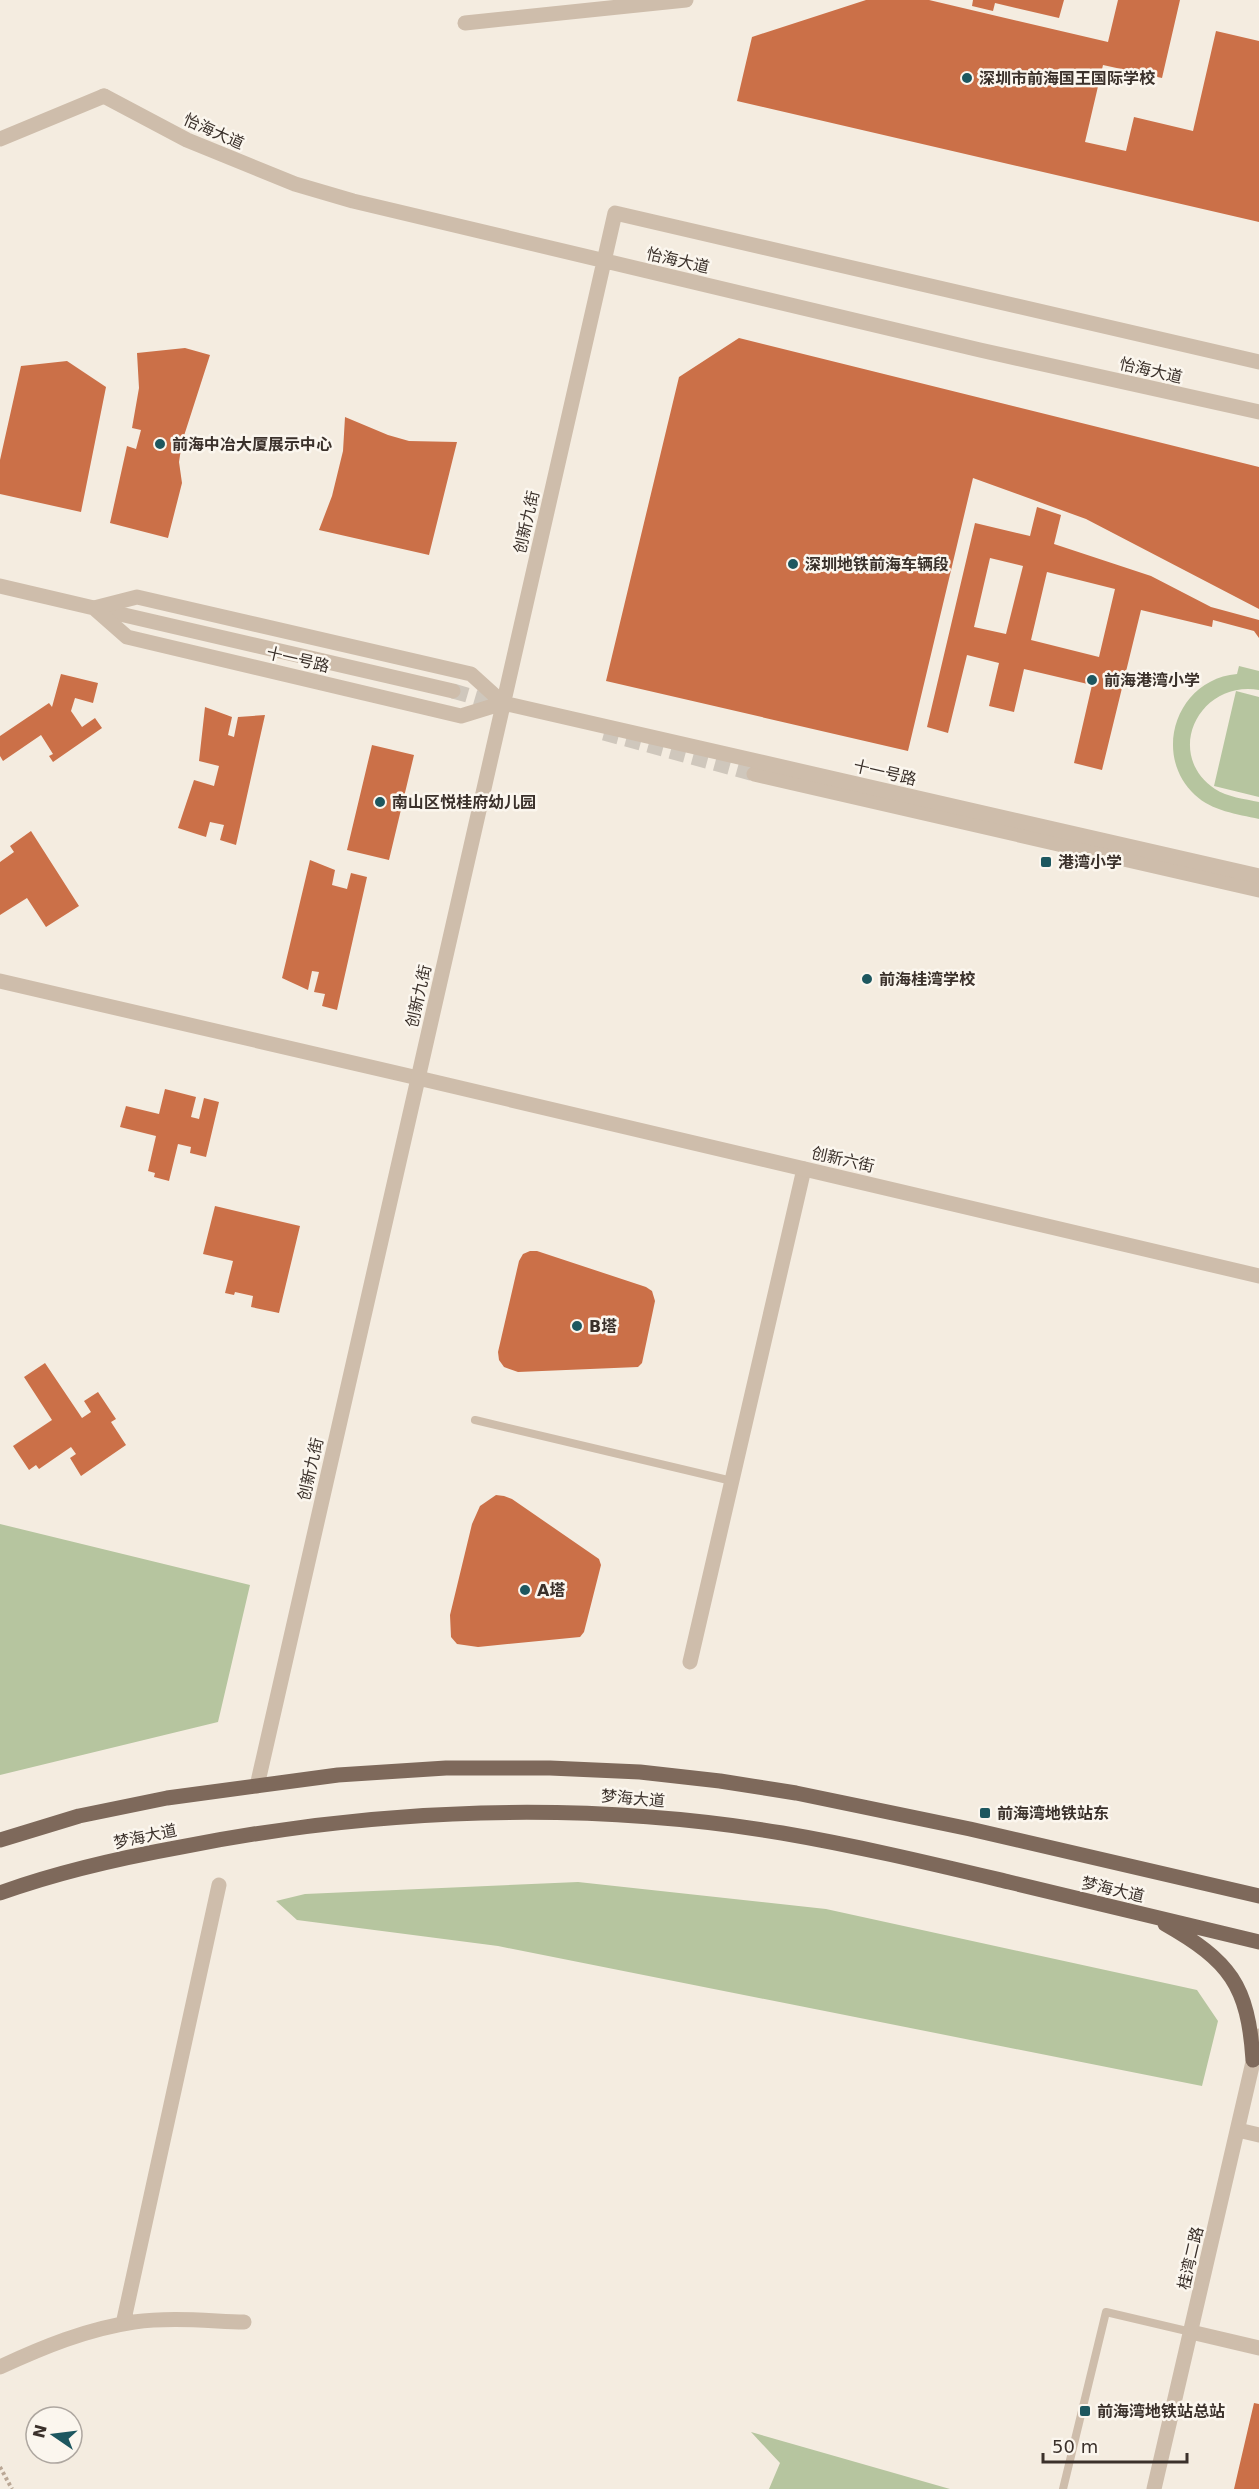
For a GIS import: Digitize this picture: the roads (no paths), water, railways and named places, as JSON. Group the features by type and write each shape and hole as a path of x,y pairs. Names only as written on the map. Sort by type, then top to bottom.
{"main road":[{"name":"梦海大道","path":"0,1840 79,1816 167,1798 338,1775 446,1768 550,1767 640,1772 720,1780 796,1793 970,1829 1259,1896"},
{"name":"梦海大道","path":"0,1893 131,1856 246,1834 368,1820 462,1814 551,1812 620,1814 779,1833 867,1849 1259,1942"},
{"path":"1149,1916 1194,1941 1220,1961 1231,1976 1246,2006 1256,2056"}],"street":[{"path":"465,23 686,0"},
{"name":"怡海大道","path":"0,139 104,96 187,140 295,184 353,201 991,352 1259,412"},
{"name":"怡海大道","path":"615,213 1259,362"},
{"name":"创新九街","path":"257,1786 615,213"},
{"name":"十一号路","path":"0,586 94,608 137,597 459,671 471,674 504,703 1259,876"},
{"path":"94,608 453,691"},
{"name":"十一号路","path":"94,608 127,637 461,716 504,703"},
{"path":"754,774 1259,890"},
{"name":"创新六街","path":"0,981 1259,1276"},
{"path":"690,1662 804,1169"},
{"path":"123,2324 219,1886"},
{"name":"桂湾二路","path":"1154,2489 1259,2036"},
{"path":"1238,2130 1259,2135"},
{"path":"0,2367 58,2342 98,2329 123,2324 181,2320 244,2322"},
{"path":"1191,2332 1259,2348"}],"lane":[{"path":"475,1420 732,1481"},
{"path":"1063,2489 1106,2312 1191,2332"}],"tunnel":[{"path":"453,691 505,706"},
{"path":"604,733 754,774"}],"place":[{"name":"深圳市前海国王国际学校","path":"967,78"},
{"name":"前海中冶大厦展示中心","path":"160,444"},
{"name":"深圳地铁前海车辆段","path":"793,564"},
{"name":"前海港湾小学","path":"1092,680"},
{"name":"南山区悦桂府幼儿园","path":"380,802"},
{"name":"港湾小学","path":"1046,862"},
{"name":"前海桂湾学校","path":"867,979"},
{"name":"B塔","path":"577,1326"},
{"name":"A塔","path":"525,1590"},
{"name":"前海湾地铁站东","path":"985,1813"},
{"name":"前海湾地铁站总站","path":"1085,2411"}]}
